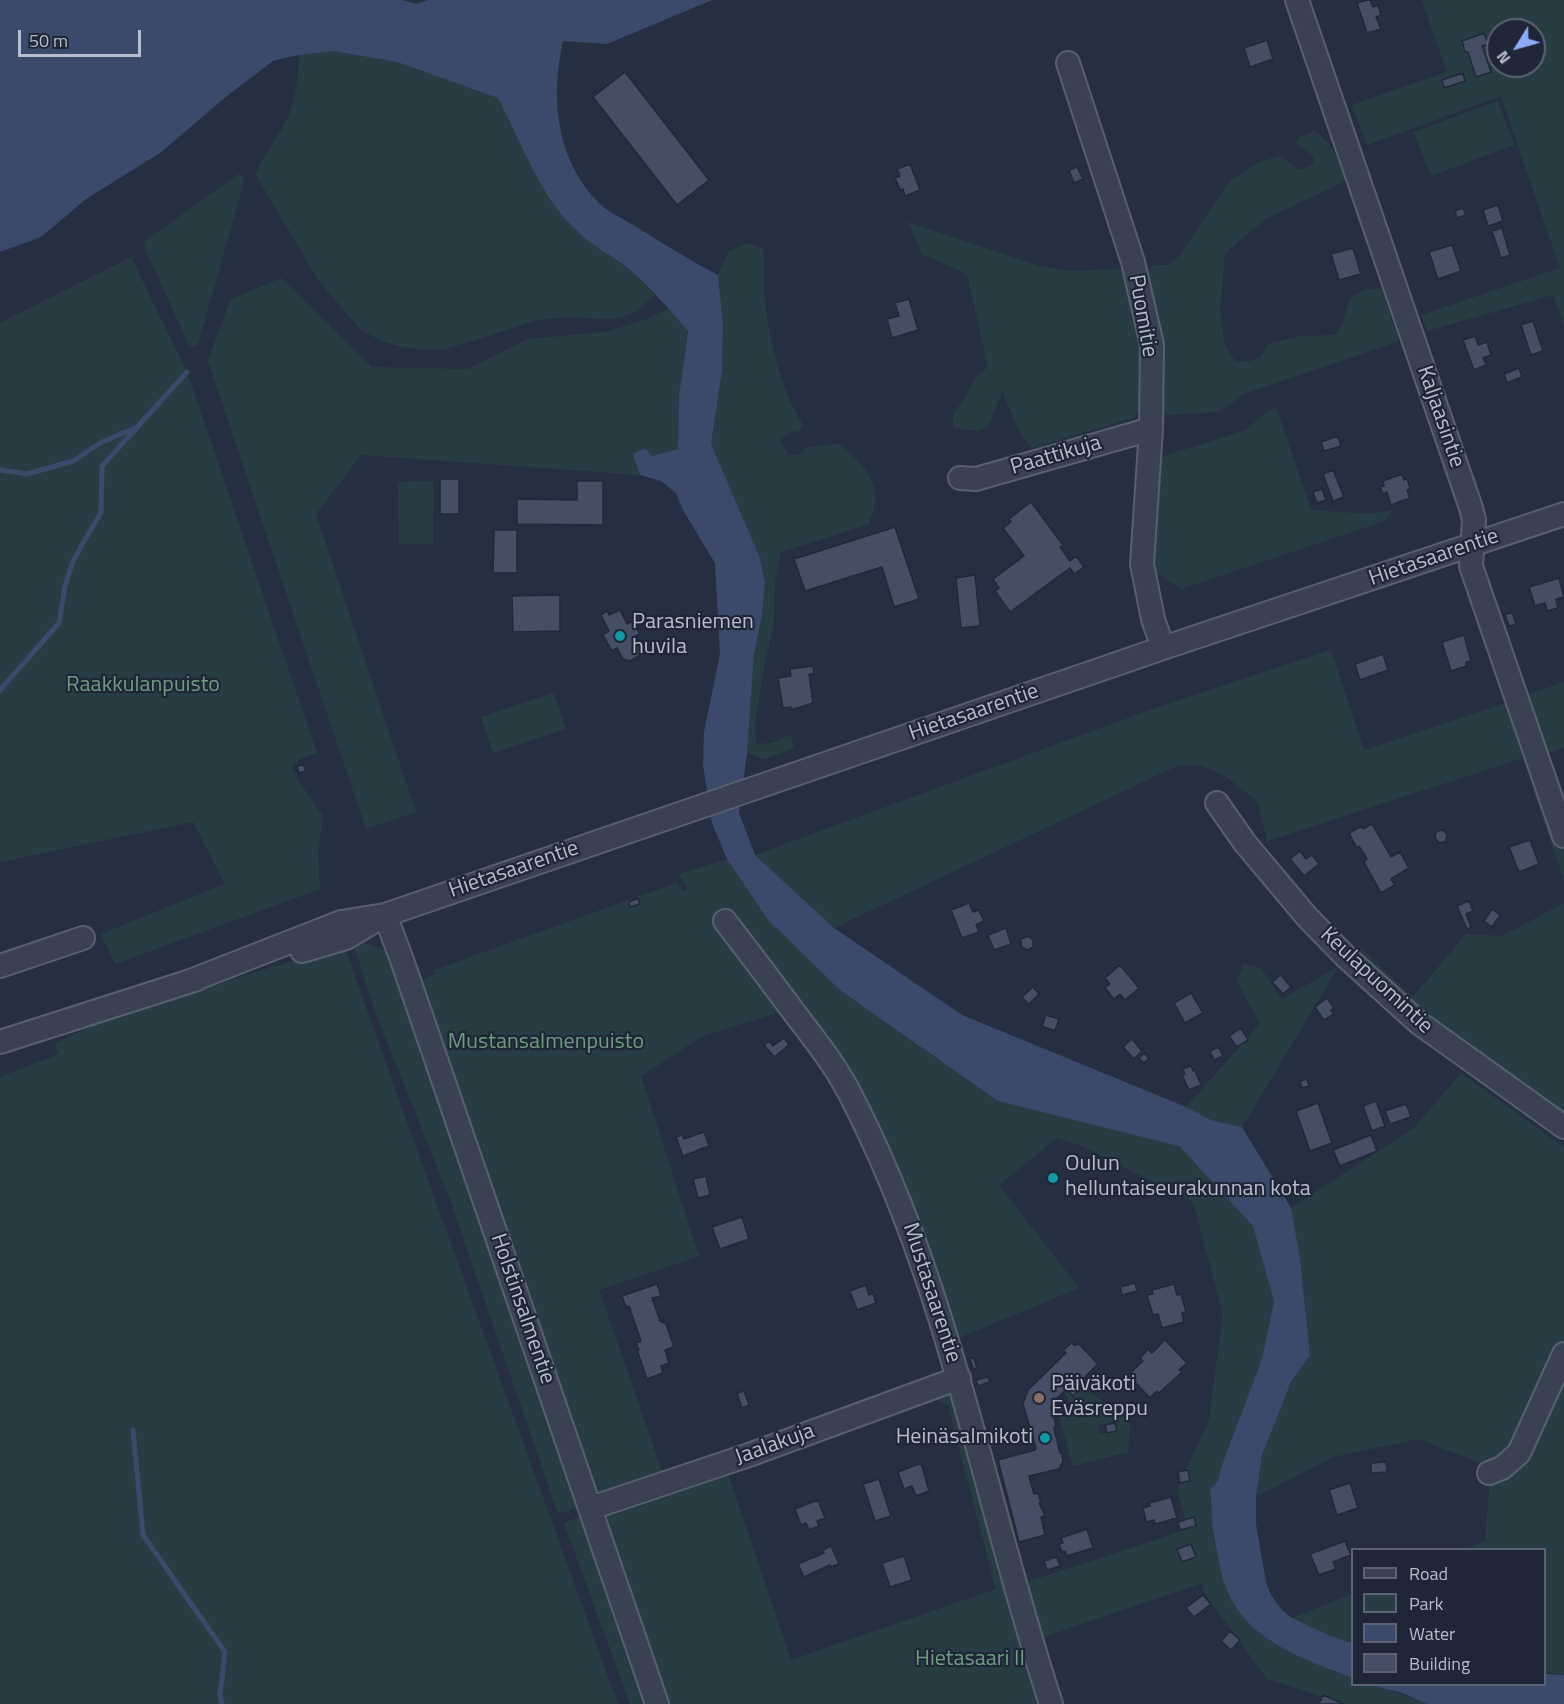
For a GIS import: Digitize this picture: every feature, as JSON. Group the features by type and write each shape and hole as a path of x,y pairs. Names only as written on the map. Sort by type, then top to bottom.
{"street":[{"name":"Kaljaasintie","path":"1297,0 1471,508 1474,520 1472,566 1564,836"},
{"name":"Puomitie","path":"1068,63 1133,262 1152,345 1151,429 1142,564 1153,619 1163,648"},
{"name":"Paattikuja","path":"960,478 976,479 1151,429"},
{"name":"Hietasaarentie","path":"0,1042 185,982 340,922 385,915 1163,648 1564,514"},
{"name":"Keulapuomintie","path":"1217,803 1245,843 1300,909 1345,956 1419,1023 1564,1127"},
{"name":"Holstinsalmentie","path":"385,915 657,1704"},
{"name":"Mustasaarentie","path":"725,921 817,1042 847,1089 907,1218 959,1378 1013,1582 1051,1704"},
{"path":"0,966 83,938"},
{"path":"1490,1473 1502,1468 1519,1453 1564,1354"},
{"name":"Jaalakuja","path":"591,1509 749,1455 959,1378"}],"green space":[{"path":"1422,0 1564,0 1564,325 1553,295 1427,331 1421,315 1560,268 1501,96 1367,145 1352,105 1447,72"},
{"path":"333,51 397,62 498,98 575,230 630,270 655,295 637,311 621,318 566,317 535,321 446,349 425,350 402,347 381,341 360,329 319,281 256,175 292,105 299,55"},
{"path":"1498,101 1514,145 1431,176 1414,132"},
{"path":"1314,131 1330,146 1345,181 1264,220 1225,253 1220,312 1225,345 1235,361 1247,362 1260,358 1268,344 1299,336 1336,335 1350,298 1367,289 1381,288 1399,341 1244,394 1219,412 1166,415 1159,344 1145,275 1154,265 1168,265 1179,256 1230,181 1259,162 1280,156 1299,170 1314,165 1313,156 1296,143 1299,137"},
{"path":"241,174 244,182 198,344 193,347 189,345 145,248 145,243"},
{"path":"908,222 1040,266 1070,271 1122,269 1145,360 1144,402 1133,418 1032,448 1020,433 1002,391 990,423 979,431 955,428 954,414 974,380 986,369 987,362 967,274 922,254"},
{"path":"748,243 763,249 764,291 772,343 787,394 803,425 800,431 791,432 780,440 788,455 799,455 806,447 839,444 857,460 867,473 875,495 869,524 781,552 775,582 774,621 755,725 756,744 771,743 791,735 794,748 765,759 747,753 754,654 762,614 765,581 760,558 711,444 722,371 723,324 718,275 729,251"},
{"name":"Raakkulanpuisto","path":"131,257 187,372 317,753 293,764 292,771 323,816 318,855 320,889 115,964 101,934 225,884 193,822 0,862 0,323"},
{"path":"281,278 372,367 468,369 528,339 606,332 650,318 668,308 688,331 679,396 678,450 652,456 633,454 640,475 361,455 316,514 416,812 366,829 208,361 230,300"},
{"path":"1276,407 1311,510 1371,514 1393,510 1385,521 1181,589 1152,569 1161,457 1246,430"},
{"path":"433,481 433,544 399,544 398,482"},
{"path":"1331,650 1364,750 1505,703 1523,758 1267,841 1258,802 1225,776 1202,766 1179,765 834,928 755,855 1158,707"},
{"path":"1564,682 1564,748 1542,755 1524,696"},
{"path":"554,693 566,729 493,753 481,717"},
{"path":"1540,783 1564,853 1564,880 1533,790"},
{"name":"Mustansalmenpuisto","path":"727,859 768,920 841,991 998,1101 1082,1118 1179,1146 1253,1226 1274,1301 1262,1359 1220,1469 1218,1481 1210,1489 1212,1528 1225,1584 1236,1607 1268,1640 1286,1651 1351,1678 1351,1686 1382,1688 1427,1704 1345,1704 1267,1679 1205,1594 1202,1583 1038,1639 1021,1584 1188,1529 1177,1490 1209,1420 1223,1313 1193,1202 1082,1146 1057,1138 999,1185 1079,1288 956,1339 863,1132 786,1010 703,1036 641,1076 699,1256 599,1290 662,1471 605,1493 597,1491 417,981 435,975 434,970 676,883 683,891 688,889 679,874"},
{"path":"1564,903 1564,1121 1468,1053 1351,954 1358,945 1413,997 1466,934 1502,936"},
{"path":"360,941 381,948 389,954 582,1506 564,1513 557,1511 452,1205 375,1011 353,943"},
{"path":"344,945 618,1704 0,1704 0,1077 59,1054 55,1044 95,1022"},
{"path":"1244,964 1261,968 1282,999 1338,967 1242,1127 1213,1121 1186,1107 1260,1024 1237,982"},
{"path":"1461,1073 1564,1147 1564,1674 1546,1672 1546,1548 1468,1548 1485,1541 1489,1490 1485,1465 1419,1439 1333,1457 1256,1497 1262,1455 1291,1382 1310,1355 1300,1258 1291,1208 1414,1128"},
{"path":"1074,1382 1130,1419 1128,1452 1073,1466 1059,1417 1073,1413 1075,1405 1069,1402 1064,1391","holes":["1115,1423 1117,1431 1099,1434 1098,1425"]},
{"name":"Hietasaari II","path":"942,1393 952,1395 1006,1584 1009,1606 1044,1704 667,1704 604,1521 605,1514 727,1471 791,1660 996,1589 948,1406 937,1400 845,1431"},
{"path":"584,1515 649,1704 630,1704 564,1523"},
{"path":"1351,1594 1351,1643 1328,1635 1292,1618"}],"water":[{"path":"0,0 402,0 416,4 428,0 712,0 607,44 563,41 557,84 557,106 560,128 574,168 585,187 600,204 718,275 723,324 722,371 711,444 760,558 765,582 762,614 754,654 747,753 739,813 755,855 834,928 962,1015 1186,1107 1213,1121 1242,1127 1291,1208 1300,1258 1310,1355 1291,1382 1262,1455 1256,1497 1256,1524 1266,1582 1271,1595 1281,1609 1292,1618 1351,1643 1351,1678 1295,1655 1262,1635 1235,1605 1221,1573 1213,1531 1210,1489 1218,1481 1220,1470 1262,1359 1274,1301 1253,1226 1179,1146 998,1101 841,991 768,920 727,859 712,823 703,765 704,732 720,654 715,563 683,510 676,493 661,481 640,475 633,454 645,448 652,456 678,449 679,396 688,331 639,278 581,235 562,215 541,184 498,98 397,62 333,51 273,61 227,96 160,153 86,199 41,237 0,252"},
{"path":"1546,1674 1564,1675 1564,1704 1427,1704 1402,1693 1374,1686 1546,1686"}],"building":[{"path":"1370,0 1373,7 1378,5 1381,15 1376,17 1381,29 1367,33 1357,3"},
{"path":"1484,33 1486,45 1482,46 1486,58 1486,74 1476,77 1462,41"},
{"path":"1267,40 1273,59 1250,67 1244,48"},
{"path":"625,72 709,180 677,205 593,97"},
{"path":"1463,73 1465,81 1444,88 1442,80"},
{"path":"910,164 920,190 905,196 895,178 900,176 897,169"},
{"path":"1077,167 1083,179 1074,183 1069,170"},
{"path":"1498,205 1503,221 1488,226 1483,210"},
{"path":"1463,208 1466,215 1457,218 1455,211"},
{"path":"1502,228 1510,255 1501,258 1492,231"},
{"path":"1452,245 1461,271 1438,279 1429,252"},
{"path":"1353,248 1361,274 1339,280 1331,254"},
{"path":"909,299 918,330 892,338 887,319 899,316 895,303"},
{"path":"1533,321 1543,351 1531,355 1521,325"},
{"path":"1475,336 1478,345 1487,342 1491,355 1483,358 1486,365 1474,370 1463,340"},
{"path":"1519,368 1522,377 1507,383 1504,374"},
{"path":"1338,436 1341,446 1324,451 1321,442"},
{"path":"1333,470 1344,497 1333,501 1323,474"},
{"path":"1402,474 1404,480 1407,479 1410,488 1407,490 1410,498 1391,505 1387,492 1383,494 1380,487 1384,486 1383,481"},
{"path":"440,479 459,479 459,514 440,514"},
{"path":"577,481 603,481 603,525 517,524 517,499 577,500"},
{"path":"1322,489 1326,500 1317,503 1313,492"},
{"path":"1031,502 1063,545 1060,547 1070,561 1076,556 1084,567 1074,574 1070,568 1010,612 995,591 999,588 993,579 1024,556 1003,528 1011,522 1009,519"},
{"path":"895,527 919,599 894,607 882,567 805,591 794,559"},
{"path":"494,530 517,530 517,573 493,573"},
{"path":"975,575 980,626 961,628 956,578"},
{"path":"1559,578 1564,597 1556,599 1558,608 1547,611 1545,603 1535,606 1529,587"},
{"path":"560,595 560,631 513,632 512,596"},
{"name":"Parasniemen huvila","path":"620,610 627,624 633,621 640,634 634,637 641,649 639,656 630,661 623,659 617,648 612,651 603,635 609,631 601,615 607,611 609,615"},
{"path":"1512,612 1516,624 1509,626 1505,615"},
{"path":"1464,635 1471,661 1466,662 1467,666 1451,671 1442,642"},
{"path":"1383,654 1388,670 1360,680 1355,664"},
{"path":"813,666 814,674 809,674 813,703 791,710 791,707 783,708 778,678 791,676 790,669"},
{"path":"303,764 306,771 299,773 297,767"},
{"path":"1372,824 1391,857 1400,852 1409,868 1391,879 1395,885 1381,893 1364,862 1367,859 1359,846 1357,848 1349,833"},
{"path":"1442,830 1447,834 1446,841 1439,843 1435,838 1436,832"},
{"path":"1530,840 1539,864 1519,872 1509,847"},
{"path":"1300,851 1306,859 1312,855 1319,864 1304,876 1290,859"},
{"path":"638,898 640,904 630,907 629,902"},
{"path":"1469,901 1473,911 1466,914 1471,927 1467,929 1457,906"},
{"path":"969,903 973,912 979,910 984,921 976,925 979,932 962,938 951,910"},
{"path":"1492,909 1500,915 1492,927 1484,921"},
{"path":"1006,928 1011,944 994,950 988,935"},
{"path":"1028,936 1033,940 1033,947 1027,950 1021,946 1021,939"},
{"path":"1120,965 1139,988 1125,1000 1120,994 1114,999 1105,988 1110,984 1105,978"},
{"path":"1281,975 1291,987 1283,994 1272,982"},
{"path":"1033,987 1039,994 1029,1004 1022,997"},
{"path":"1191,993 1203,1013 1185,1023 1174,1003"},
{"path":"1327,998 1334,1008 1331,1010 1334,1014 1324,1020 1315,1007"},
{"path":"1046,1015 1059,1019 1055,1031 1042,1026"},
{"path":"1241,1028 1248,1040 1237,1047 1229,1036"},
{"path":"784,1038 789,1045 774,1057 764,1045 769,1041 773,1046"},
{"path":"1132,1039 1142,1051 1134,1059 1123,1047"},
{"path":"1219,1047 1223,1056 1214,1060 1210,1051"},
{"path":"1144,1053 1149,1058 1144,1063 1139,1058"},
{"path":"1191,1066 1201,1085 1189,1090 1182,1075 1185,1074 1183,1069"},
{"path":"1307,1079 1309,1086 1302,1088 1300,1081"},
{"path":"1376,1101 1385,1126 1372,1131 1363,1106"},
{"path":"1318,1103 1332,1143 1310,1151 1296,1111"},
{"path":"1406,1104 1411,1117 1390,1124 1385,1111"},
{"path":"704,1132 709,1146 683,1156 676,1137 682,1135 684,1139"},
{"path":"1371,1135 1377,1151 1340,1166 1333,1150"},
{"name":"Oulun helluntaiseurakunnan kota","path":"1055,1172 1059,1178 1055,1184 1051,1184 1047,1176"},
{"path":"706,1176 710,1195 698,1198 693,1179"},
{"path":"742,1217 749,1239 720,1249 712,1227"},
{"path":"1135,1283 1137,1291 1122,1295 1120,1287"},
{"path":"657,1284 661,1296 652,1298 660,1321 666,1324 674,1347 665,1350 669,1363 661,1366 663,1373 647,1379 637,1350 639,1350 636,1343 641,1341 629,1306 626,1307 622,1296"},
{"path":"1174,1284 1177,1295 1181,1294 1186,1312 1182,1313 1184,1322 1162,1328 1158,1314 1153,1315 1147,1295 1153,1294 1152,1290"},
{"path":"866,1285 869,1295 873,1293 876,1303 857,1310 850,1291"},
{"path":"1165,1340 1187,1363 1179,1370 1182,1372 1150,1398 1128,1375 1143,1361 1140,1358 1148,1349 1152,1353"},
{"name":"Heinäsalmikoti","path":"1072,1343 1075,1346 1078,1343 1098,1364 1083,1379 1080,1376 1055,1400 1058,1401 1055,1409 1051,1407 1063,1461 1059,1469 1029,1476 1034,1494 1038,1493 1041,1503 1039,1503 1045,1516 1041,1517 1045,1535 1019,1542 998,1460 1035,1450 1023,1404 1028,1390 1066,1353 1063,1350"},
{"path":"974,1358 977,1368 973,1369 970,1359"},
{"path":"988,1377 990,1382 978,1386 976,1380"},
{"path":"1074,1387 1077,1392 1073,1396 1069,1392"},
{"path":"744,1391 749,1405 742,1408 737,1393"},
{"path":"1115,1423 1117,1431 1107,1433 1105,1425"},
{"path":"1386,1462 1387,1472 1371,1473 1371,1463"},
{"path":"921,1463 929,1491 916,1496 912,1486 904,1489 898,1472"},
{"path":"1188,1470 1190,1481 1180,1483 1178,1472"},
{"path":"879,1479 891,1516 875,1521 863,1484"},
{"path":"1350,1483 1358,1508 1337,1515 1329,1490"},
{"path":"1171,1497 1177,1518 1155,1524 1154,1520 1146,1522 1143,1508 1150,1506 1149,1503"},
{"path":"818,1500 825,1518 817,1521 819,1526 809,1530 806,1523 801,1525 795,1509"},
{"path":"1194,1517 1196,1526 1180,1530 1178,1522"},
{"path":"1087,1529 1093,1548 1067,1556 1065,1551 1062,1552 1059,1544 1063,1543 1061,1538"},
{"path":"1345,1541 1351,1555 1333,1562 1336,1569 1319,1575 1310,1554"},
{"path":"1191,1544 1196,1557 1182,1562 1177,1549"},
{"path":"831,1546 839,1564 831,1567 830,1565 804,1577 798,1564 824,1553 823,1550"},
{"path":"904,1556 912,1580 890,1587 882,1563"},
{"path":"1057,1557 1060,1566 1047,1570 1044,1561"},
{"path":"1203,1595 1211,1604 1194,1617 1186,1608"},
{"path":"1230,1631 1240,1640 1231,1650 1221,1641"},
{"path":"1323,1695 1344,1704 1319,1704"}],"waterway":[{"path":"0,690 59,623 65,586 73,561 101,512 102,466 187,372"},
{"path":"0,470 27,474 73,461 100,443 135,428"},
{"path":"133,1430 143,1535 225,1652 220,1695 222,1704"}],"place":[{"name":"Parasniemen huvila","path":"620,636"},
{"name":"Oulun helluntaiseurakunnan kota","path":"1053,1178"},
{"name":"Päiväkoti Eväsreppu","path":"1039,1398"},
{"name":"Heinäsalmikoti","path":"1045,1438"}]}
